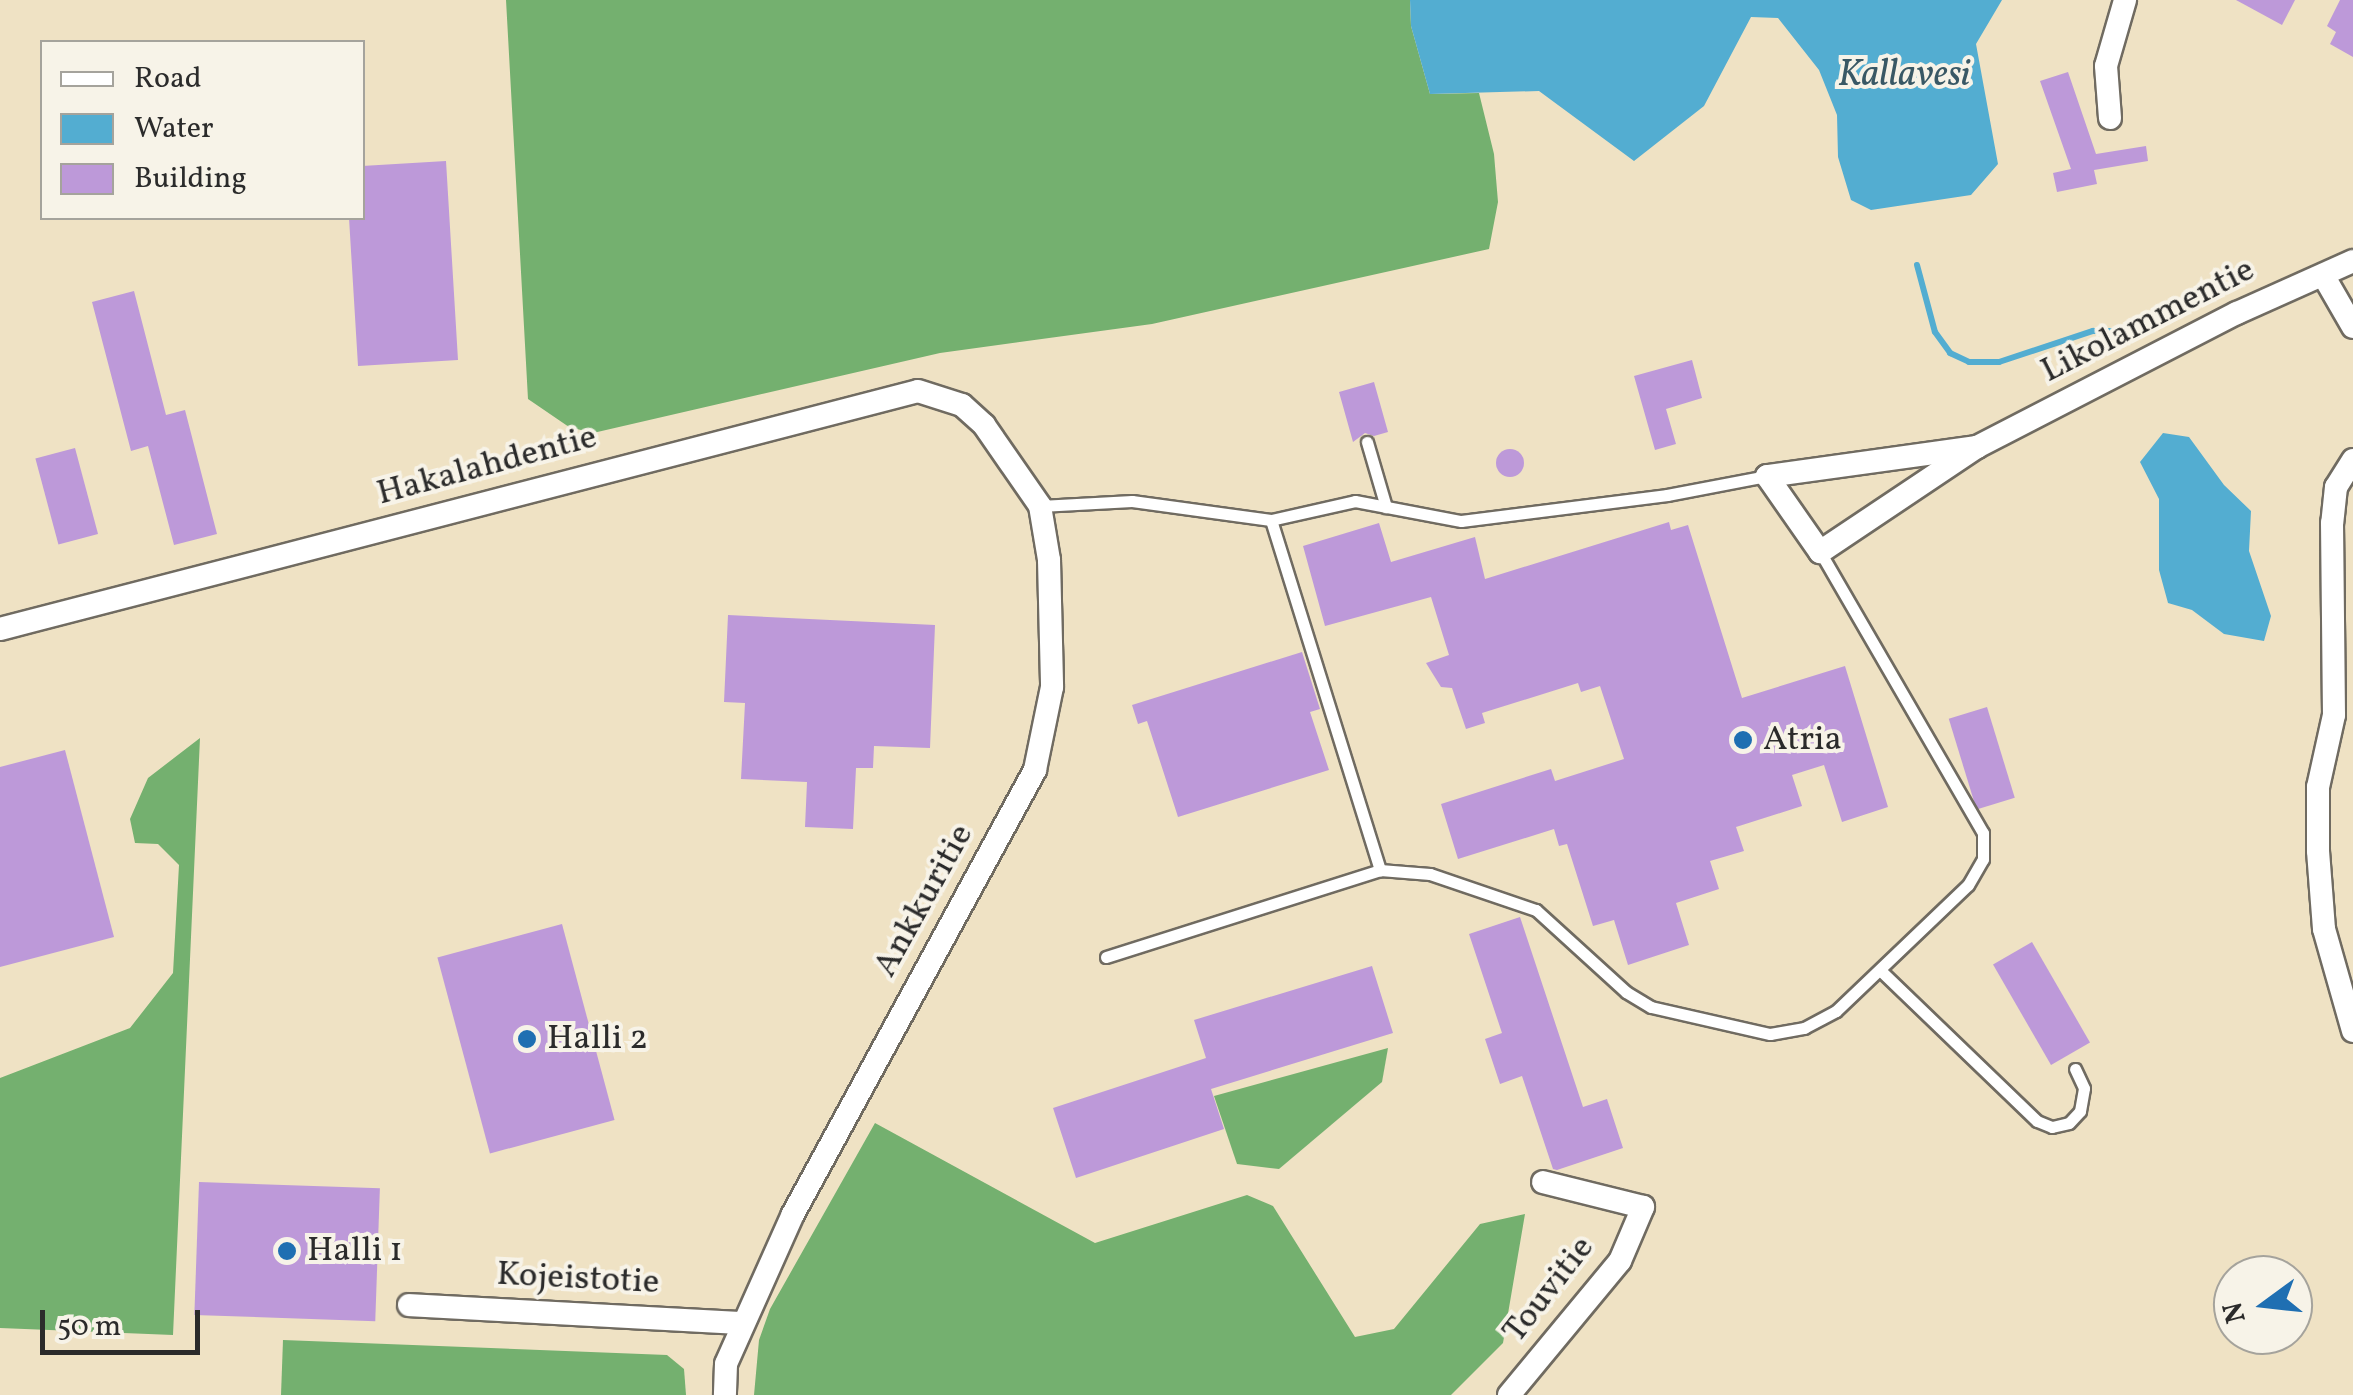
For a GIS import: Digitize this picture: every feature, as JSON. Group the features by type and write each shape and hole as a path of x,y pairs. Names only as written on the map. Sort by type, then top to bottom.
{"street":[{"path":"2110,118 2106,66 2124,0"},
{"name":"Likolammentie","path":"1820,552 1977,447 2238,313 2353,261"},
{"path":"2323,274 2353,327"},
{"name":"Hakalahdentie","path":"0,628 918,391 962,405 984,426"},
{"name":"Ankkuritie","path":"725,1395 726,1364 793,1214 1035,770 1052,687 1049,560 1040,506 984,426"},
{"name":"Likolammentie","path":"1767,476 1977,447"},
{"path":"2353,460 2336,487 2332,524 2334,714 2318,787 2318,851 2324,929 2353,1031"},
{"path":"1767,476 1820,552"},
{"name":"Touvitie","path":"1509,1395 1568,1328 1620,1260 1642,1207 1543,1182"},
{"name":"Kojeistotie","path":"409,1304 743,1323"}],"lane":[{"path":"1367,442 1386,507"},
{"path":"1040,506 1132,501 1271,520 1355,501 1460,521 1667,495 1767,476"},
{"path":"1271,520 1380,870"},
{"path":"1106,957 1380,870 1430,874 1536,910 1626,992 1651,1008 1770,1034 1804,1028 1836,1011 1968,885 1983,858 1983,833 1820,552"},
{"path":"1881,971 2037,1122 2052,1128 2069,1123 2080,1111 2084,1088 2075,1069"}],"green space":[{"path":"506,0 1410,0 1411,26 1430,94 1479,93 1494,154 1498,202 1489,249 1152,324 940,353 593,433 569,427 528,399"},
{"path":"200,738 173,1335 0,1328 0,1078 130,1028 173,973 179,865 158,844 135,843 130,819 148,778"},
{"path":"1388,1048 1382,1082 1279,1169 1237,1164 1214,1096"},
{"path":"875,1123 1095,1243 1247,1195 1273,1206 1355,1337 1394,1329 1480,1224 1525,1214 1503,1343 1451,1395 754,1395 759,1340 770,1309"},
{"path":"283,1340 667,1355 684,1369 686,1395 281,1395"}],"water":[{"name":"Kallavesi","path":"1410,0 2002,0 1976,44 1998,164 1971,195 1871,210 1851,200 1838,157 1837,115 1819,70 1778,18 1751,17 1704,106 1634,161 1539,91 1430,94 1411,26"},
{"path":"2163,433 2189,437 2224,485 2251,511 2249,551 2271,616 2264,641 2224,634 2192,610 2168,603 2159,570 2159,499 2140,462"}],"building":[{"path":"2236,0 2295,0 2282,25"},
{"path":"2340,0 2353,0 2353,57 2330,44 2336,32 2327,26"},
{"path":"2068,72 2096,154 2146,146 2148,161 2094,170 2097,184 2057,192 2053,173 2071,169 2040,81"},
{"path":"446,161 458,360 358,366 349,220 365,220 365,166"},
{"path":"134,291 166,415 185,410 217,534 174,545 148,446 131,451 92,302"},
{"path":"1692,360 1702,398 1666,409 1676,444 1655,450 1634,376"},
{"path":"1374,382 1388,432 1374,436 1365,433 1353,442 1339,392"},
{"path":"75,448 98,534 58,545 35,459"},
{"path":"1510,449 1520,453 1524,463 1520,473 1510,477 1500,473 1496,463 1500,453"},
{"name":"Atria","path":"1669,522 1671,530 1688,525 1742,698 1845,666 1888,807 1842,822 1824,765 1792,775 1802,806 1736,827 1744,851 1710,861 1719,889 1676,903 1689,945 1628,965 1614,920 1593,926 1567,844 1559,846 1554,829 1458,859 1441,804 1551,769 1555,781 1624,759 1600,686 1581,692 1578,683 1482,713 1485,723 1466,729 1452,688 1441,687 1426,663 1449,655 1431,597 1325,626 1303,546 1379,523 1391,562 1475,537 1485,579"},
{"path":"728,615 935,625 930,748 874,746 873,768 856,768 853,829 805,827 807,782 741,779 745,703 724,702"},
{"path":"1302,652 1320,709 1310,712 1329,770 1178,817 1147,721 1138,724 1132,705"},
{"path":"1987,707 2015,798 1977,810 1949,719"},
{"path":"65,750 114,937 0,967 0,767"},
{"path":"1520,917 1583,1107 1607,1099 1623,1148 1557,1170 1553,1169 1522,1076 1500,1084 1485,1039 1502,1033 1469,934"},
{"name":"Halli 2","path":"562,924 615,1120 490,1153 437,957"},
{"path":"2032,942 2090,1042 2051,1065 1993,964"},
{"path":"1372,966 1393,1033 1211,1089 1224,1129 1076,1178 1053,1108 1206,1058 1194,1020"},
{"name":"Halli 1","path":"199,1182 380,1188 375,1321 194,1315"}],"waterway":[{"path":"1917,265 1935,332 1950,353 1969,362 1999,362 2093,331 2112,331"}],"place":[{"name":"Atria","path":"1743,740"},
{"name":"Halli 2","path":"527,1039"},
{"name":"Halli 1","path":"287,1251"}]}
